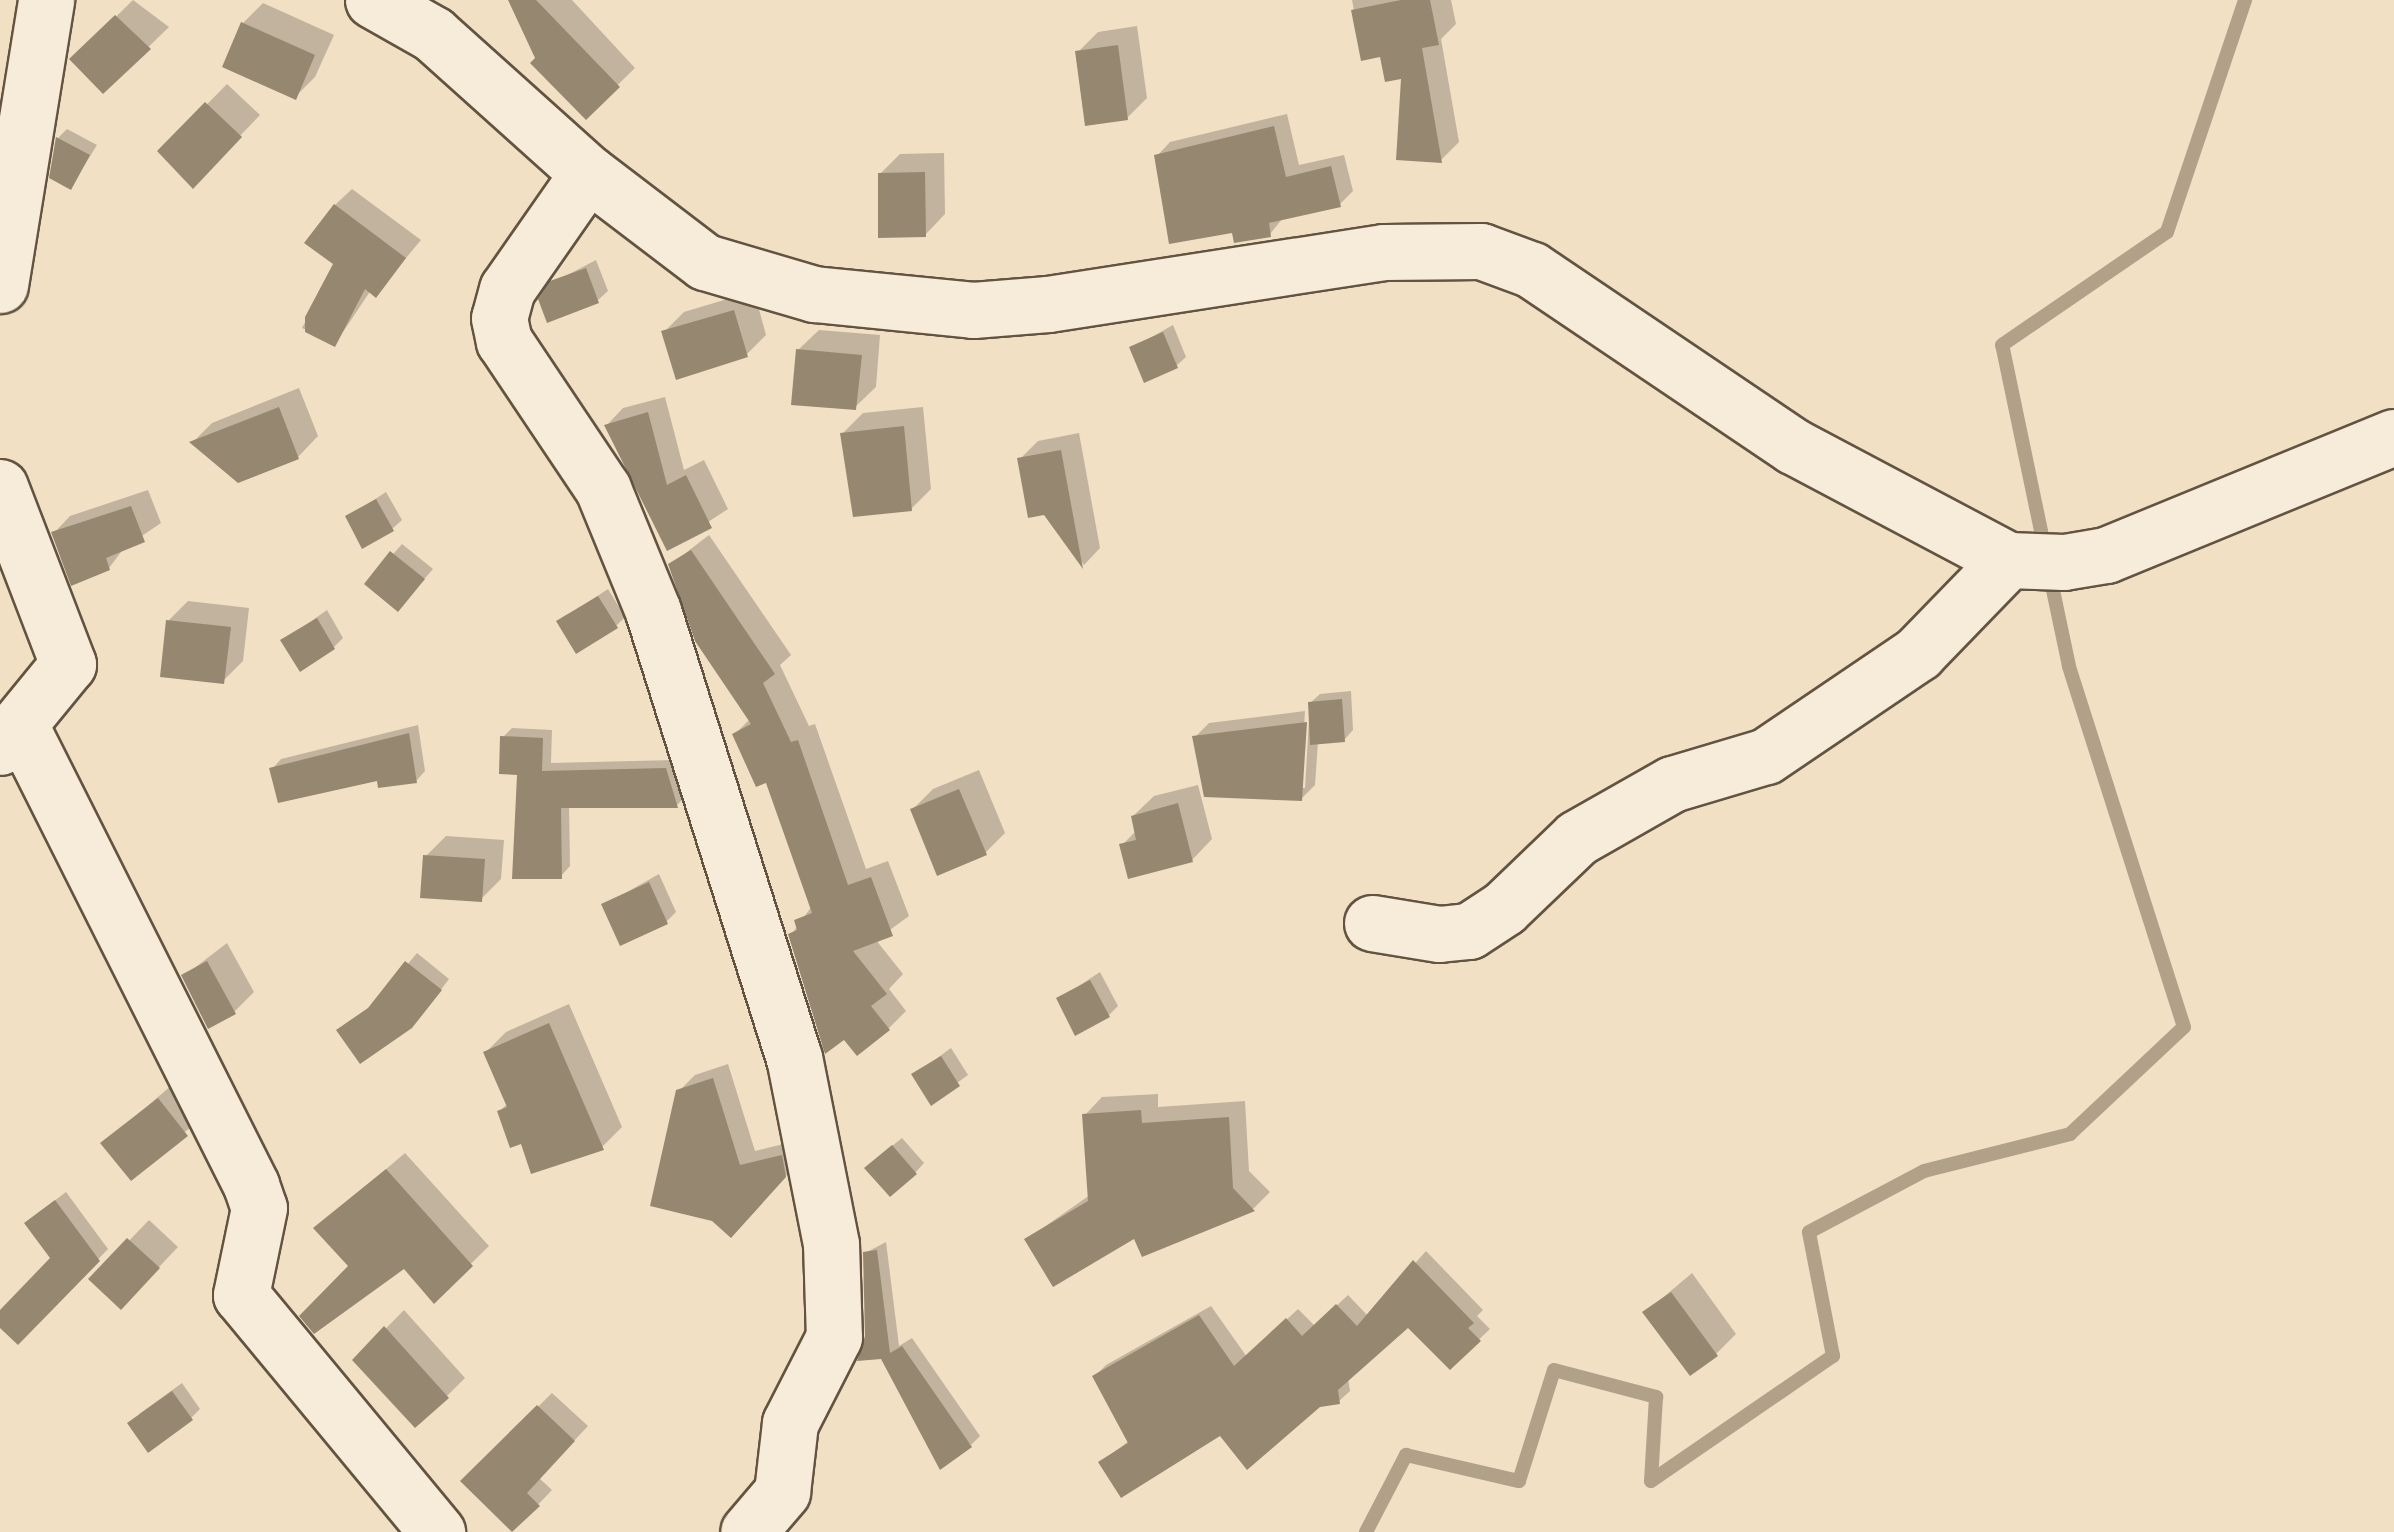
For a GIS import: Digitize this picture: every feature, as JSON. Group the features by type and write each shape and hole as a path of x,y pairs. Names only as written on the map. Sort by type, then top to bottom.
{"street":[{"path":"0,286 46,0"},
{"path":"373,0 432,34 588,173 705,262 814,294 904,306 1048,304 1384,252 1482,251 1532,270 1793,446 2008,560 2064,562 2106,555 2394,437"},
{"path":"588,173 507,290 499,318 504,342 603,488 654,611 794,1058 831,1244 834,1337 790,1423 782,1492 748,1532"},
{"path":"0,487 68,664 10,737 252,1184 258,1208 240,1296 437,1532"},
{"path":"1372,923 1439,934 1469,931 1504,908 1577,838 1672,784 1766,756 1918,653 2008,560"}],"building":[{"path":"508,0 536,0 620,87 586,120 530,63 535,58"},
{"path":"1401,0 1430,0 1439,45 1422,48 1442,163 1396,160 1401,79 1385,82 1380,57 1361,61 1351,10"},
{"path":"115,15 151,49 103,94 69,59"},
{"path":"241,22 315,55 296,100 222,67"},
{"path":"1118,45 1128,120 1085,126 1075,51"},
{"path":"205,102 242,137 193,189 157,151"},
{"path":"1274,126 1286,177 1331,166 1341,207 1269,223 1271,237 1234,243 1232,233 1169,244 1154,155"},
{"path":"56,137 90,155 71,190 49,178"},
{"path":"925,172 926,237 878,238 878,173"},
{"path":"334,204 406,258 376,298 365,289 335,347 305,332 305,317 333,264 304,243"},
{"path":"586,268 599,303 547,323 538,299 550,281"},
{"path":"734,310 748,357 676,380 661,331"},
{"path":"1163,332 1178,368 1144,383 1129,347"},
{"path":"796,349 862,355 856,410 791,405"},
{"path":"279,407 299,459 238,483 189,442"},
{"path":"648,412 667,485 686,475 712,528 667,551 604,425"},
{"path":"904,426 912,511 853,517 840,433"},
{"path":"1061,450 1083,569 1044,515 1028,518 1017,458"},
{"path":"376,499 394,531 362,549 345,516"},
{"path":"131,506 145,542 106,558 110,570 71,586 51,532"},
{"path":"691,550 775,674 763,683 791,742 798,740 848,885 871,877 893,936 853,951 887,994 871,1006 890,1030 857,1056 844,1040 825,1054 788,934 797,930 794,920 812,913 766,783 756,787 732,734 751,724 695,641 668,564"},
{"path":"390,551 425,579 398,612 364,584"},
{"path":"598,596 618,628 576,654 556,621"},
{"path":"317,618 335,649 300,672 280,640"},
{"path":"166,620 231,627 224,684 160,677"},
{"path":"1342,699 1345,742 1310,745 1308,702"},
{"path":"1307,722 1302,801 1204,797 1192,736"},
{"path":"409,733 417,783 378,788 377,781 278,803 269,768"},
{"path":"500,736 543,738 542,771 666,768 678,808 561,808 562,879 512,879 517,775 499,774"},
{"path":"959,789 987,855 937,876 910,809"},
{"path":"1178,803 1193,862 1128,879 1119,844 1136,840 1131,816"},
{"path":"423,855 485,859 482,902 420,898"},
{"path":"649,882 668,924 620,946 601,904"},
{"path":"207,961 236,1014 208,1029 181,975"},
{"path":"405,961 442,990 412,1028 360,1064 336,1030 368,1008"},
{"path":"1090,980 1110,1017 1075,1036 1056,998"},
{"path":"549,1023 604,1150 531,1174 521,1144 510,1148 497,1111 507,1107 483,1052"},
{"path":"941,1056 960,1086 931,1106 911,1074"},
{"path":"713,1078 740,1165 782,1155 786,1177 731,1238 712,1221 650,1206 676,1090"},
{"path":"158,1098 188,1136 131,1181 100,1143"},
{"path":"1141,1110 1142,1123 1229,1117 1233,1188 1255,1211 1142,1257 1134,1239 1053,1287 1024,1239 1088,1201 1082,1114"},
{"path":"892,1145 917,1174 890,1197 864,1168"},
{"path":"386,1169 473,1266 434,1304 404,1269 314,1334 299,1316 348,1266 313,1228"},
{"path":"55,1200 100,1261 18,1345 0,1328 0,1310 50,1258 24,1223"},
{"path":"127,1238 160,1268 121,1310 88,1279"},
{"path":"877,1250 890,1353 902,1346 972,1447 940,1470 881,1359 857,1361 865,1336 863,1252"},
{"path":"1413,1260 1474,1323 1468,1328 1481,1341 1450,1370 1408,1328 1338,1390 1340,1404 1320,1407 1247,1470 1220,1436 1121,1498 1098,1462 1128,1443 1092,1376 1199,1315 1234,1366 1286,1318 1302,1336 1336,1304 1357,1326"},
{"path":"1671,1292 1718,1356 1690,1376 1642,1312"},
{"path":"384,1326 449,1398 415,1428 352,1360"},
{"path":"172,1391 193,1420 148,1453 127,1423"},
{"path":"537,1405 575,1441 527,1493 540,1506 512,1532 460,1481"}],"waterway":[{"path":"2045,550 2002,345 2167,232 2245,0"},
{"path":"1366,1532 1406,1455 1519,1481 1554,1370 1656,1397 1651,1481 1833,1356 1809,1232 1924,1171 2070,1134 2184,1027 2069,666 2049,571"}]}
